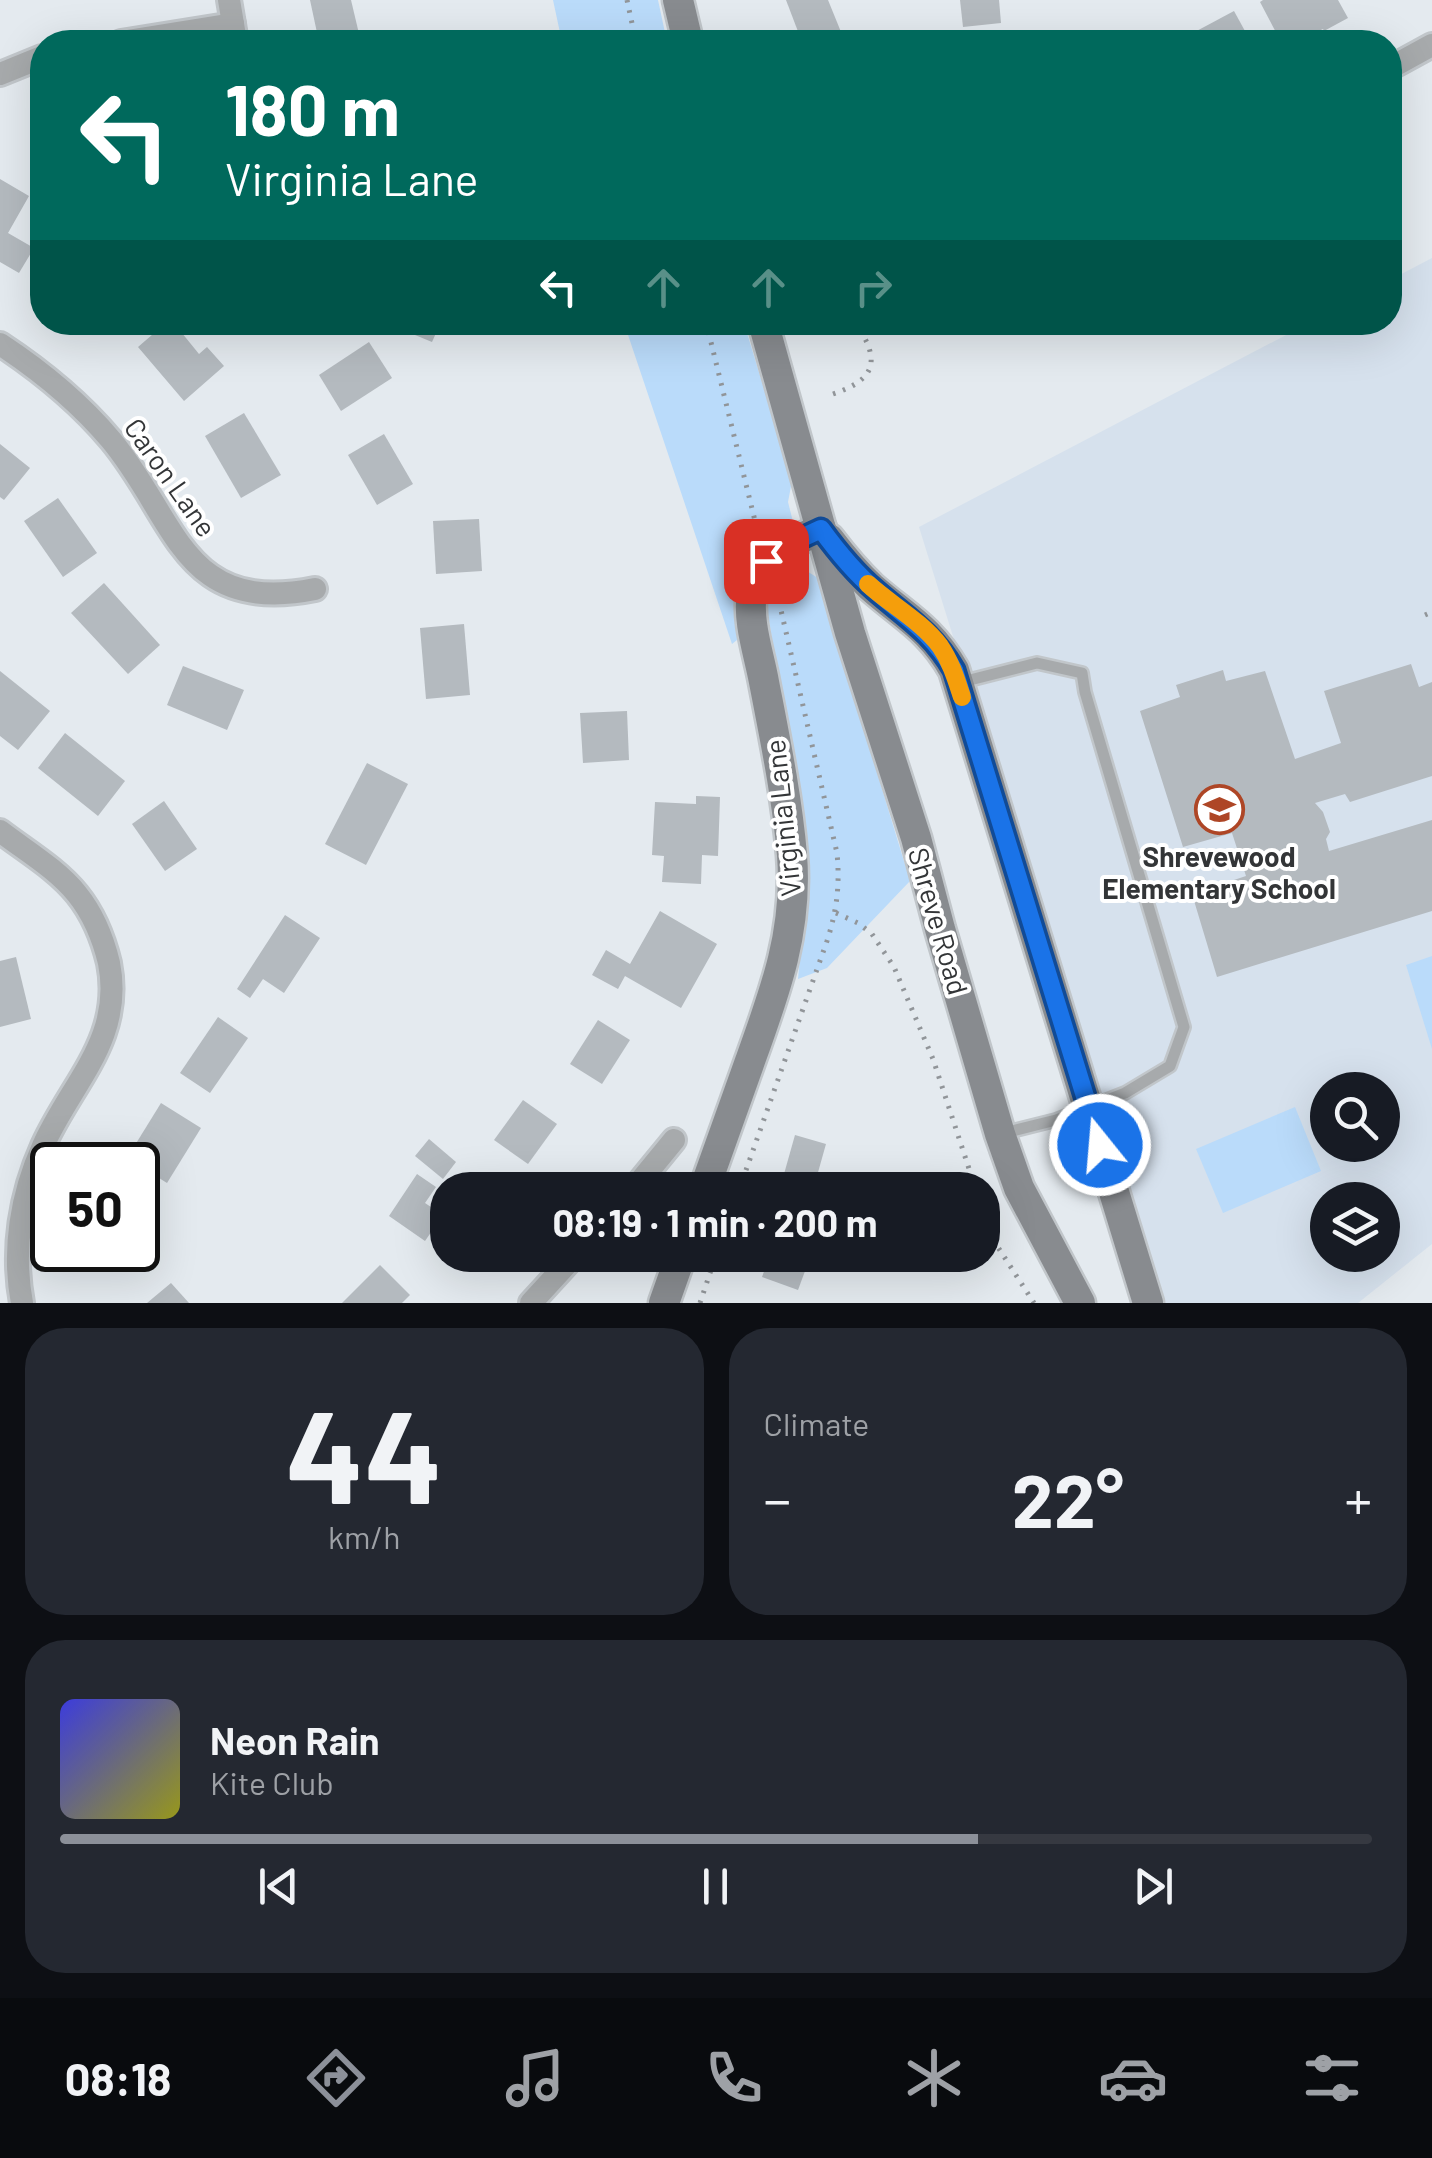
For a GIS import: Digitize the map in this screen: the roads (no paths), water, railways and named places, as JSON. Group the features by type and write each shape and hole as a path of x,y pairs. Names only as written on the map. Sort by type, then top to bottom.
{"main road":[{"path":"678,0 685,30"},
{"name":"Shreve Road","path":"767,335 850,633 916,838 1000,1134 1019,1188 1080,1303"},
{"name":"Shreve Road","path":"821,529 856,572 940,646 954,670 1148,1303"},
{"name":"Virginia Lane","path":"710,1172 779,981 793,895 781,770 753,624 752,593 766,561 778,549 821,529"},
{"path":"850,633 871,612 890,610 908,617"},
{"path":"664,1303 670,1272"}],"street":[{"path":"229,0 234,30"},
{"path":"1402,61 1432,45"},
{"path":"0,74 30,63"},
{"name":"Caron Lane","path":"0,344 74,400 111,440 144,486 170,533 186,555 209,575 258,594 287,595 315,589"},
{"path":"0,832 60,876 93,917 104,944 112,994 99,1048 44,1144 9,1233 22,1303"},
{"path":"647,1172 674,1140"},
{"path":"532,1303 560,1272"}],"lane":[{"path":"958,684 1037,664 1082,674 1084,692 1184,1027 1170,1066 1125,1094 1056,1120 1000,1134"}],"place":[{"name":"Shrevewood Elementary School","path":"1219,809"}]}
